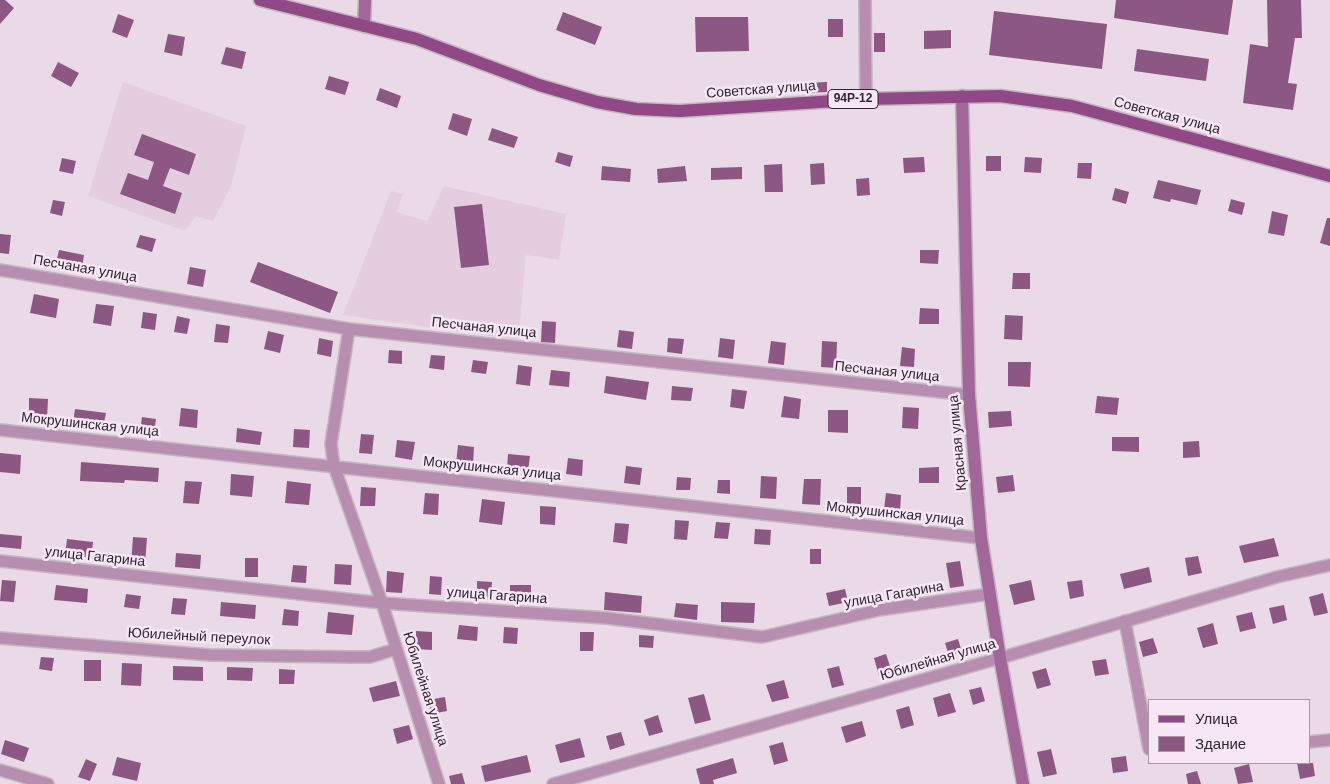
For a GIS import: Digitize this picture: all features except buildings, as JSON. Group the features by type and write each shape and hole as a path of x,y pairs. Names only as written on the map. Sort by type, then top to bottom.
{"main road":[{"name":"Советская улица","path":"260,0 426,42 539,85 597,102 636,109 680,111 866,98 1000,96 1072,106 1330,176"}],"street":[{"path":"364,26 365,0"},
{"path":"865,0 866,98"},
{"name":"Красная улица","path":"962,96 969,395 981,538 989,594 1023,784"},
{"name":"Песчаная улица","path":"0,270 349,329 969,395"},
{"name":"Юбилейная улица","path":"349,329 331,444 334,466 382,603 439,784"},
{"name":"Мокрушинская улица","path":"0,430 981,538"},
{"name":"улица Гагарина","path":"0,561 382,603 606,618 762,637 879,610 989,594"},
{"name":"Юбилейная улица","path":"553,784 1000,658 1277,577 1330,565"},
{"path":"1125,621 1148,744"},
{"name":"Юбилейный переулок","path":"0,638 210,655 352,657 370,656 396,649"},
{"path":"1310,742 1330,740"},
{"path":"0,770 48,784"}],"shaded area":[{"path":"123,82 246,126 231,186 213,221 196,216 185,231 88,196"},
{"path":"444,186 566,214 559,260 526,255 518,340 343,315 391,191 403,194 396,212 427,221"}]}
